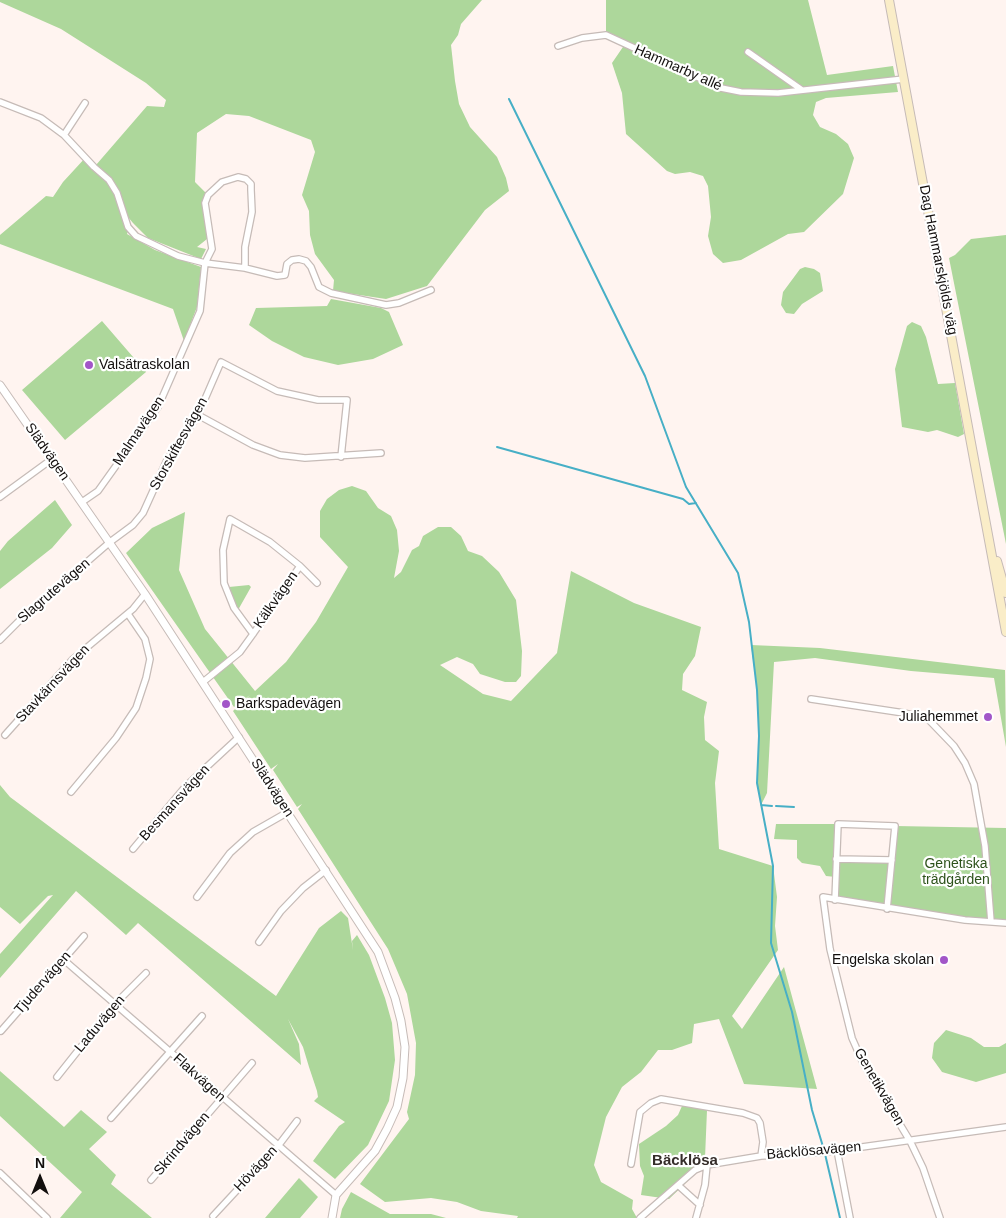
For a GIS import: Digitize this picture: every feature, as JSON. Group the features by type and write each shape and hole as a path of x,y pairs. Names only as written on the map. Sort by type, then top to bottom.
{"main road":[{"name":"Dag Hammarskjölds väg","path":"889,0 1006,632"},
{"name":"Dag Hammarskjölds väg","path":"985,520 1006,593"}],"street":[{"name":"Hammarby allé","path":"558,46 582,38 606,35 721,88 741,92 778,93 904,79"},
{"path":"748,52 802,90"},
{"path":"0,102 41,118 64,134 94,167 109,180 117,193 128,227 136,236 178,256 205,263 246,268 261,273 285,276 287,264 292,260 299,259 306,261 311,267 319,287 339,296 386,304 398,303 431,290"},
{"path":"64,134 85,103"},
{"name":"Malmavägen","path":"82,502 98,491 158,407 200,311 205,263 212,249 205,203 208,195 222,182 238,176 246,179 251,184 252,212 245,247 246,268"},
{"name":"Storskiftesvägen","path":"110,542 133,525 143,514 167,460 198,415 221,362 276,390 290,395 318,400 348,400 341,456"},
{"name":"Slädvägen","path":"0,385 145,594 378,952 396,998 405,1047 403,1078 397,1107 387,1130 375,1150 336,1195"},
{"path":"198,415 253,445 280,455 305,458 381,453"},
{"path":"1,493 52,459"},
{"name":"Kälkvägen","path":"253,634 234,608 224,583 223,550 230,519 270,542 317,582"},
{"name":"Slagrutevägen","path":"0,640 20,620 110,542"},
{"name":"Kälkvägen","path":"203,682 240,652 300,566"},
{"name":"Stavkärnsvägen","path":"5,735 73,659 128,614 145,594"},
{"path":"71,792 116,738 136,708 146,678 150,659 145,639 128,614"},
{"path":"811,699 904,713 928,719 954,746 974,784 985,846 991,922"},
{"name":"Besmansvägen","path":"133,850 185,788 239,737"},
{"path":"197,897 230,853 254,832 288,812"},
{"path":"887,909 895,826 838,824 835,900 887,909 1006,923"},
{"path":"836,859 892,860"},
{"path":"259,942 282,911 303,888 326,870"},
{"name":"Genetikvägen","path":"835,900 823,898 830,949 852,1038 863,1063 910,1141 923,1168 940,1218"},
{"name":"Tjudervägen","path":"1,1030 84,936"},
{"name":"Flakvägen","path":"64,960 170,1051 221,1098 336,1195"},
{"name":"Laduvägen","path":"56,1077 115,1004 146,973"},
{"path":"111,1118 202,1016"},
{"name":"Skrindvägen","path":"151,1180 252,1063"},
{"path":"631,1164 640,1112 651,1103 661,1099 743,1113 757,1118 760,1123 763,1142 761,1156"},
{"name":"Hövägen","path":"213,1216 278,1146 297,1120"},
{"name":"Bäcklösavägen","path":"640,1218 679,1186 695,1170 707,1165 761,1156 824,1152 1006,1128"},
{"path":"837,1150 850,1218"},
{"path":"696,1218 705,1185 707,1165"},
{"path":"0,1173 47,1218"},
{"path":"679,1186 700,1205"},
{"path":"332,1218 336,1195"}],"green space":[{"path":"0,0 482,0 461,24 458,35 451,45 455,81 459,104 470,127 497,157 509,191 485,210 427,286 386,299 333,291 334,280 315,254 310,235 309,211 302,195 315,152 311,140 249,116 226,114 197,133 195,182 208,195 205,203 212,235 197,247 206,249 201,259 148,238 123,211 129,229 127,234 155,250 201,267 197,307 184,341 173,309 0,244 0,235 46,196 53,197 63,182 86,157 96,165 147,106 164,107 166,100 146,83 61,29 0,2"},
{"path":"606,0 808,0 827,75 893,66 898,92 826,98 816,102 813,115 820,127 836,134 848,144 854,158 843,194 804,232 788,234 741,260 723,263 713,254 708,236 711,217 708,186 703,176 690,172 675,174 667,171 626,134 622,93 612,63 625,44 606,35"},
{"path":"1006,235 1006,544 949,258 955,255 971,239"},
{"path":"805,267 820,273 823,291 802,304 794,314 786,313 781,305 783,292 800,269"},
{"path":"331,299 381,308 389,312 403,345 373,359 338,365 304,357 272,341 249,325 256,308 327,306"},
{"path":"102,321 146,372 65,440 22,390"},
{"path":"912,322 921,326 926,337 938,384 955,383 964,434 958,437 937,430 928,432 902,427 895,369 907,326"},
{"path":"352,486 366,491 378,508 391,516 397,530 399,551 394,578 401,572 412,550 419,546 423,536 438,527 451,527 461,536 468,551 482,556 499,572 516,600 522,651 521,676 516,682 505,682 480,674 473,664 457,657 440,665 483,694 511,701 557,653 571,571 634,603 701,627 695,656 683,674 682,690 707,702 704,717 705,740 719,751 715,783 719,849 773,866 777,897 775,926 778,950 732,1016 742,1029 784,967 817,1089 744,1084 719,1019 694,1024 692,1043 672,1050 658,1050 641,1072 622,1087 606,1117 594,1165 601,1182 633,1200 632,1209 637,1218 517,1218 518,1216 481,1211 457,1202 431,1198 385,1202 360,1184 409,1119 407,1112 415,1075 416,1043 407,994 388,949 298,809 302,804 297,807 273,770 278,764 271,769 233,711 250,695 234,707 126,553 152,528 185,512 179,570 205,629 255,691 286,662 316,622 348,567 320,537 320,511 327,499 339,490"},
{"path":"55,500 72,525 52,548 0,589 0,551 8,541"},
{"path":"249,585 251,587 238,610 229,587"},
{"path":"751,645 820,648 1005,670 1006,747 994,678 911,671 815,658 774,662 767,793 761,805 757,783 759,736 757,690"},
{"path":"0,785 10,797 276,996 319,928 341,911 348,918 353,950 352,941 357,935 369,955 385,998 392,1023 395,1060 389,1101 368,1145 335,1179 313,1161 339,1126 345,1122 314,1101 318,1097 317,1091 303,1047 288,1019 299,1044 301,1065 138,923 126,935 76,891 0,978 0,954 53,895 48,896 20,924 0,907"},
{"name":"Genetiska trädgården","path":"776,824 838,824 837,859 892,860 895,826 1006,828 1006,923 835,900 836,877 826,876 820,866 802,863 797,858 797,840 774,839"},
{"path":"946,1030 971,1038 984,1047 999,1047 1006,1043 1006,1073 976,1082 942,1072 932,1058 934,1043"},
{"path":"0,1071 64,1127 81,1110 107,1132 89,1149 116,1175 111,1184 152,1218 60,1218 82,1192 0,1116"},
{"path":"682,1106 707,1110 705,1158 692,1177 669,1199 641,1195 644,1176 640,1166 639,1144 666,1126 678,1115"},
{"path":"299,1178 318,1197 300,1218 265,1218"},
{"path":"351,1192 390,1214 431,1214 446,1218 340,1218 342,1209"}],"waterway":[{"path":"509,99 645,376 686,487 738,573 749,622 757,690 759,736 757,783 773,866 771,943 792,1012 812,1110 824,1150"},
{"path":"497,447 683,499 689,504 696,503"},
{"path":"761,805 772,806"},
{"path":"776,806 794,807"},
{"path":"825,1154 840,1218"}],"place":[{"name":"Valsätraskolan","path":"89,365"},
{"name":"Barkspadevägen","path":"226,704"},
{"name":"Juliahemmet","path":"988,717"},
{"name":"Engelska skolan","path":"944,960"}],"district":[{"name":"Bäcklösa","path":"685,1161"}]}
